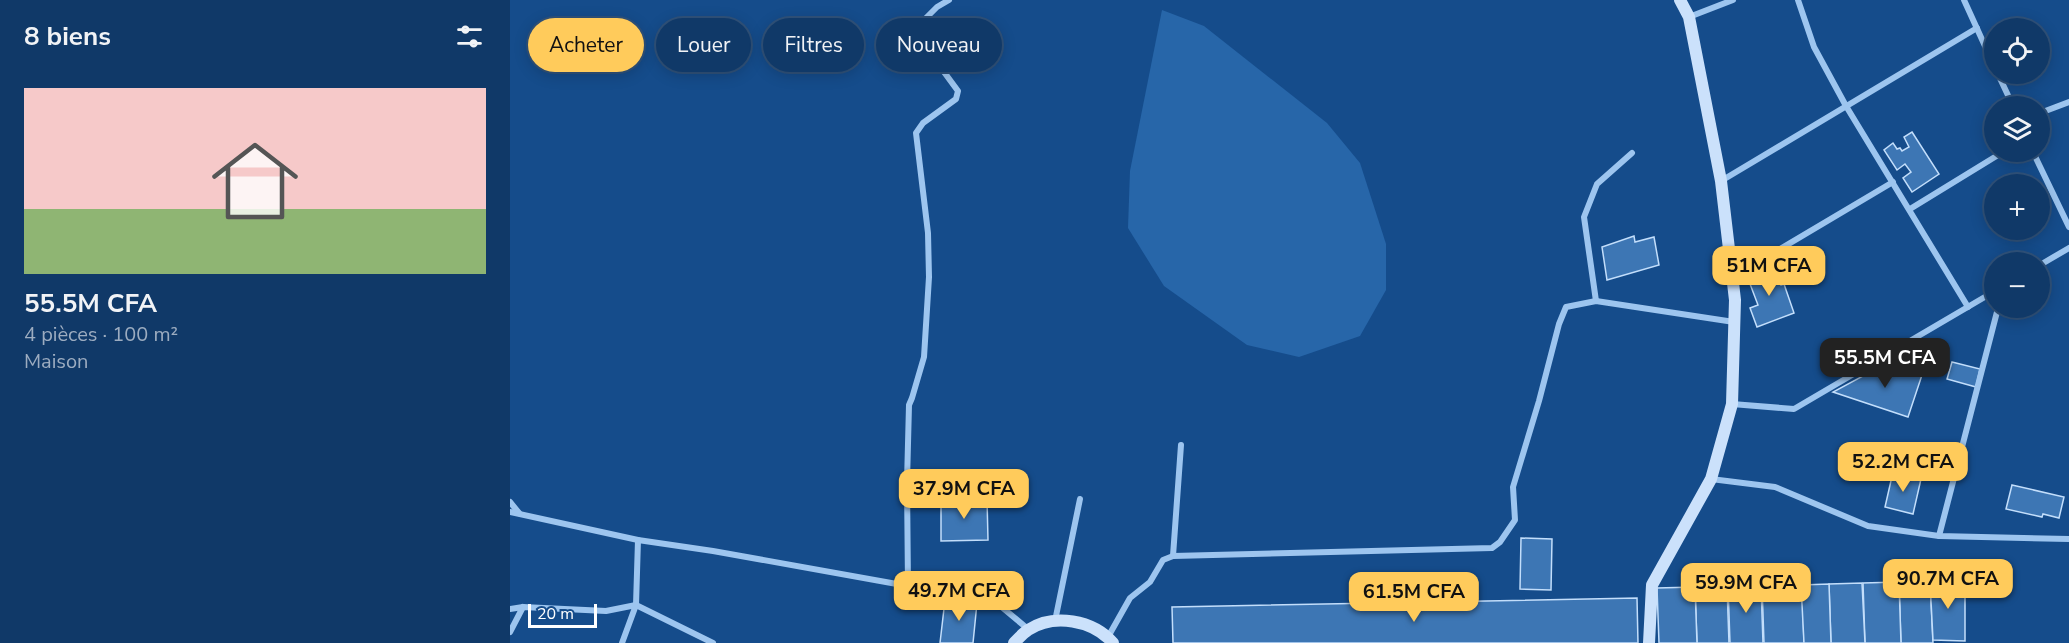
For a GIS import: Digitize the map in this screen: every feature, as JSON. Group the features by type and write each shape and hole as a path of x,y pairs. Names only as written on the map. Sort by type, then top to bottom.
{"street":[{"path":"908,586 909,405 924,357 929,277 928,233 916,133 923,123 956,99 958,91 922,42 920,24 937,7 949,0"},
{"path":"1649,643 1652,585 1711,479 1732,404 1735,300 1721,181 1689,17 1680,0"},
{"path":"1689,17 1732,0"},
{"path":"1798,0 1814,46 1846,106 1968,307"},
{"path":"1964,0 1984,44"},
{"path":"1721,181 1977,28"},
{"path":"2050,109 2069,102"},
{"path":"1596,301 1584,217 1597,184 1632,153"},
{"path":"1910,209 1987,162"},
{"path":"2038,162 2069,227"},
{"path":"1732,278 1893,182"},
{"path":"2050,259 2069,248"},
{"path":"1732,404 1794,409 1984,298"},
{"path":"1014,643 1029,629 1055,621 1077,622 1093,628 1110,640 1130,598 1150,582 1163,560 1173,556 1492,548 1500,542 1515,520 1513,487 1559,324 1566,307 1596,301 1734,322"},
{"path":"1939,536 1995,318"},
{"path":"1173,556 1181,445"},
{"path":"1711,479 1775,487 1868,526 1939,536 2069,540"},
{"path":"1055,621 1080,499"},
{"path":"510,502 519,513"},
{"path":"510,512 638,540 992,599 1029,629"},
{"path":"622,643 636,604 638,540"},
{"path":"510,609 523,607 606,611 636,604 713,643"},
{"path":"510,632 523,607"}],"shaded area":[{"path":"1162,10 1204,26 1327,123 1360,163 1386,244 1386,290 1360,336 1299,357 1247,345 1164,286 1128,228 1130,171"}],"building":[{"path":"1912,132 1939,174 1912,192 1903,178 1911,172 1905,164 1897,170 1884,150 1893,143 1897,149 1900,148 1902,151 1909,147 1904,137"},
{"path":"1634,236 1635,242 1654,237 1659,265 1607,280 1602,247"},
{"path":"1774,266 1781,285 1784,284 1794,313 1757,327 1750,308 1758,305 1747,276"},
{"path":"1952,362 1980,369 1976,387 1947,379"},
{"path":"1887,363 1922,375 1908,417 1833,392"},
{"path":"1893,472 1921,479 1913,514 1885,507"},
{"path":"2012,485 2064,497 2059,518 2043,514 2042,517 2006,509"},
{"path":"987,498 988,540 941,541 941,499"},
{"path":"1521,538 1552,539 1551,590 1520,589"},
{"path":"1930,581 1933,643 1901,643 1899,584"},
{"path":"1930,581 1965,581 1965,641 1933,640"},
{"path":"1899,582 1901,643 1865,643 1863,583"},
{"path":"1862,583 1865,643 1831,643 1829,584"},
{"path":"1802,584 1804,643 1764,643 1762,586"},
{"path":"1829,584 1831,643 1804,643 1801,585"},
{"path":"1761,585 1763,643 1730,643 1728,586"},
{"path":"1727,586 1729,643 1697,643 1695,587"},
{"path":"1695,587 1697,643 1659,643 1657,588"},
{"path":"1637,598 1638,643 1173,643 1172,607"},
{"path":"945,600 977,603 973,643 940,643"}]}
